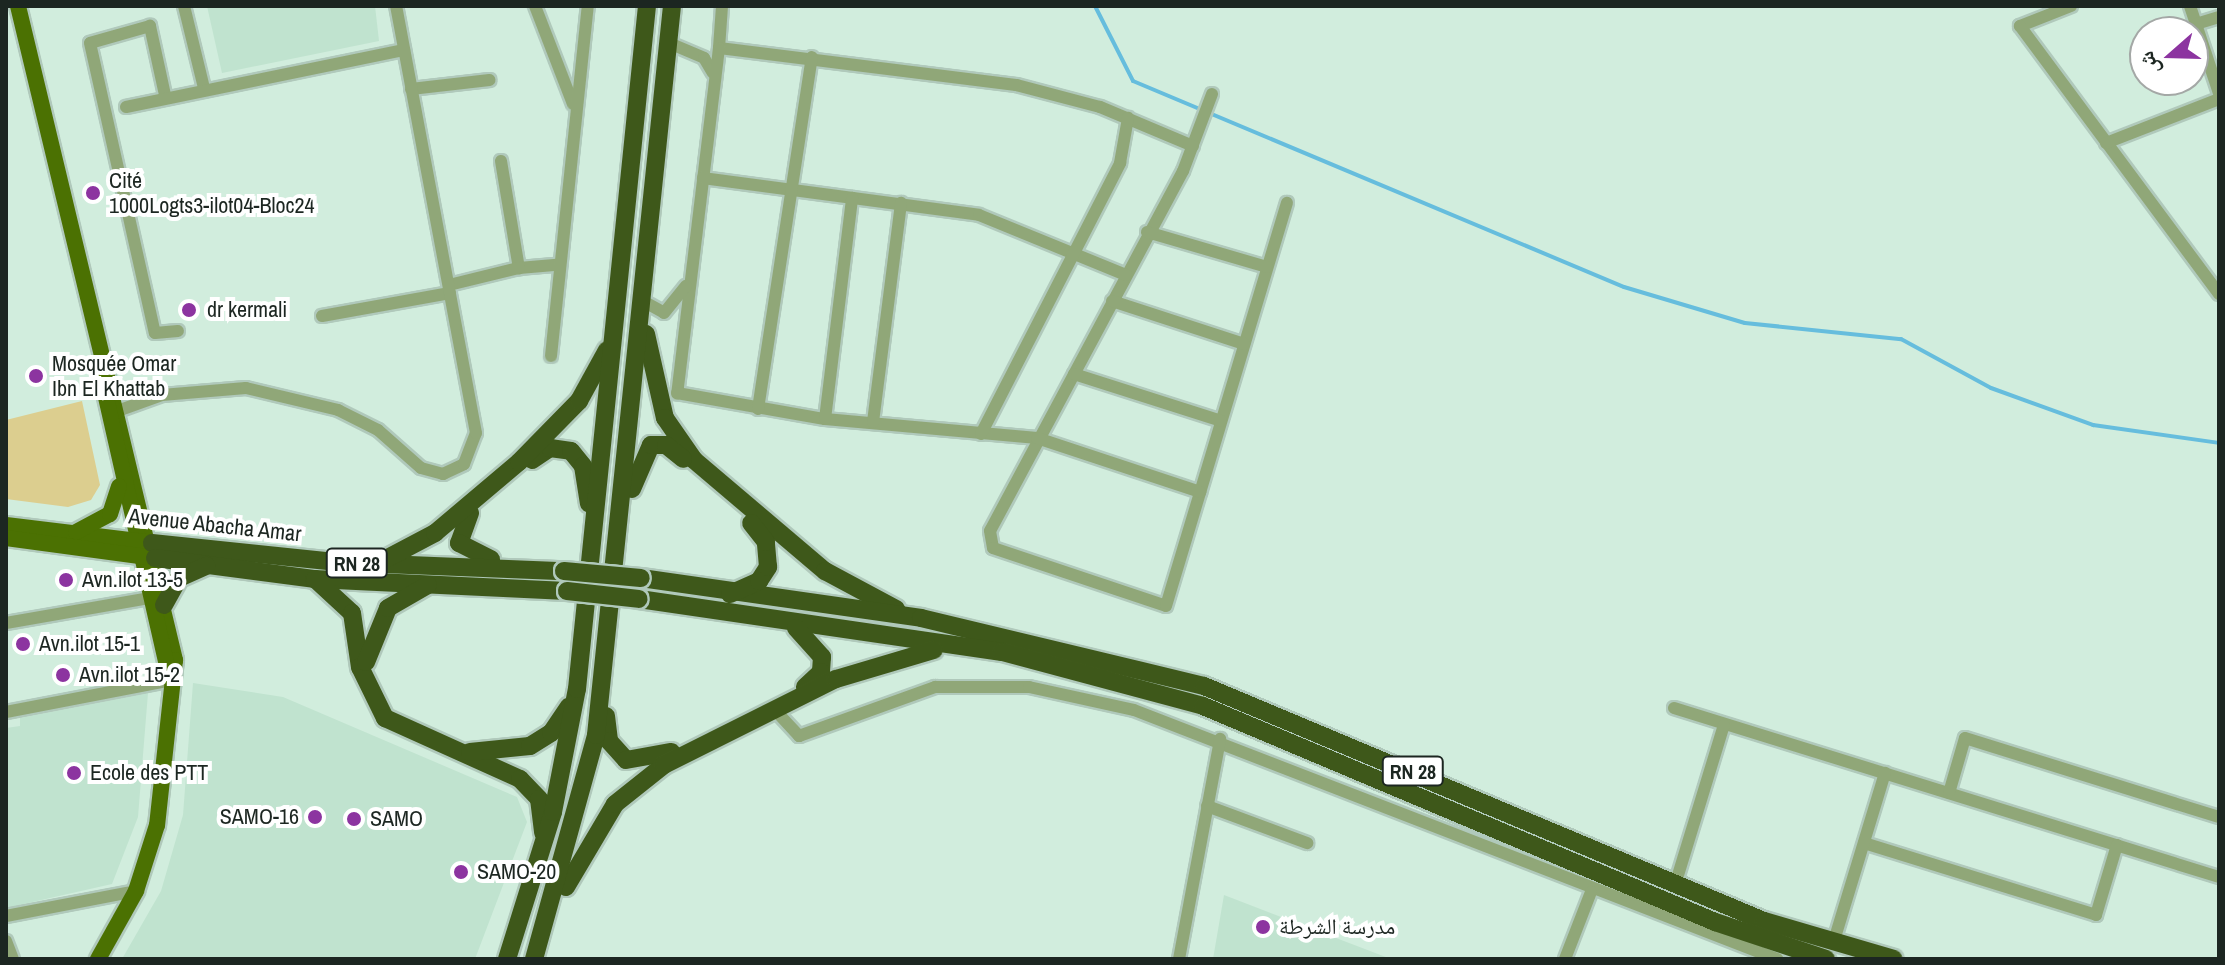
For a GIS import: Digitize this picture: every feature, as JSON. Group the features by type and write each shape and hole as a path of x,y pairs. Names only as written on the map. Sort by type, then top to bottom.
{"highway":[{"path":"507,959 544,843 577,689 647,6"},
{"path":"534,959 596,735 672,6"},
{"path":"641,300 656,392 694,460 825,571 875,602 921,618"},
{"path":"375,564 460,514 554,429 579,401 613,337"},
{"path":"615,553 643,453 666,445 766,542 765,575 729,594"},
{"path":"529,567 474,555 458,533 470,513 550,448 571,451 583,466 592,545"},
{"path":"146,549 208,566 314,579 434,582 567,591 639,599 794,627 968,647"},
{"name":"Avenue Abacha Amar","path":"146,549 375,564 529,567 641,578 729,594"},
{"path":"156,601 179,578 208,566"},
{"path":"314,579 352,613 365,681 393,723 531,788 542,812 544,843"},
{"path":"365,681 381,617 434,582"},
{"name":"RN 28","path":"729,594 921,618 1204,686 1675,885 1824,955"},
{"path":"604,661 609,741 626,760 645,761 817,679 823,663 818,646 794,627"},
{"path":"542,934 580,855 628,790 774,709 863,668 917,651 968,647"},
{"name":"RN 28","path":"968,647 1203,706 1715,922 1824,955 1894,959"},
{"path":"462,753 530,746 559,725 577,689"}],"main road":[{"path":"18,6 146,549 172,680 165,790 136,891 98,959"},
{"path":"112,412 120,472 146,549"},
{"path":"71,533 110,514 120,472"},
{"name":"Avenue Abacha Amar","path":"6,525 71,533 146,549"},
{"path":"6,538 146,549"}],"street":[{"path":"184,6 204,88"},
{"path":"112,412 209,387 293,396 378,430 421,468 443,474 464,464 476,433 396,6"},
{"path":"535,6 573,104"},
{"path":"551,356 573,104 588,6"},
{"path":"722,6 677,393 825,419 1037,438 1200,492"},
{"path":"2071,6 2020,26 2219,294"},
{"path":"165,95 150,26 90,43 155,333 178,331"},
{"path":"669,43 704,58 713,73"},
{"path":"719,48 812,57 1016,85 1128,118 1193,146"},
{"path":"126,107 165,95 404,50"},
{"path":"758,409 812,57"},
{"path":"2106,143 2219,96 2209,65"},
{"path":"411,89 489,80"},
{"path":"1212,94 1193,146 1074,374 1037,438 988,542 1166,606 1287,203"},
{"path":"981,434 1120,163 1128,118"},
{"path":"501,161 519,268"},
{"path":"703,178 901,203 1005,222 1126,275"},
{"path":"825,419 852,198"},
{"path":"873,422 901,203"},
{"path":"1147,232 1267,267"},
{"path":"322,316 449,289 519,268 557,265"},
{"path":"641,300 664,313 689,280"},
{"path":"1112,301 1244,344"},
{"path":"1074,374 1221,421"},
{"path":"6,623 156,601"},
{"path":"6,712 172,680"},
{"path":"774,709 799,736 935,687 1029,687 1134,710 1220,739 1591,892 1777,959"},
{"path":"1674,708 2219,877"},
{"path":"1675,885 1724,725"},
{"path":"1949,793 1965,738 2219,817"},
{"path":"1179,959 1220,739"},
{"path":"1824,955 1885,773"},
{"path":"1207,806 1307,843"},
{"path":"1864,843 2096,915 2117,845"},
{"path":"6,916 136,891"},
{"path":"1565,959 1591,892"},
{"path":"6,941 13,959"}],"shaded area":[{"path":"207,6 375,6 379,41 222,73"},
{"path":"82,401 100,485 91,500 68,507 6,499 6,420"},
{"name":"SAMO","path":"193,683 283,697 517,797 527,822 475,959 122,959 161,891 183,815"},
{"name":"Ecole des PTT","path":"148,693 138,817 112,884 6,908 6,728 20,726 20,718"},
{"name":"مدرسة الشرطة","path":"1224,895 1391,959 1213,959"}],"waterway":[{"path":"1095,6 1133,81 1624,287 1745,323 1901,339 1991,388 2093,425 2219,443"}],"place":[{"name":"Cité 1000Logts3-ilot04-Bloc24","path":"93,193"},
{"name":"dr kermali","path":"189,310"},
{"name":"Mosquée Omar Ibn El Khattab","path":"36,376"},
{"name":"Avn.ilot 13-5","path":"66,580"},
{"name":"Avn.ilot 15-1","path":"23,644"},
{"name":"Avn.ilot 15-2","path":"63,675"},
{"name":"Ecole des PTT","path":"74,773"},
{"name":"SAMO-16","path":"315,817"},
{"name":"SAMO","path":"354,819"},
{"name":"SAMO-20","path":"461,872"},
{"name":"مدرسة الشرطة","path":"1263,927"}]}
